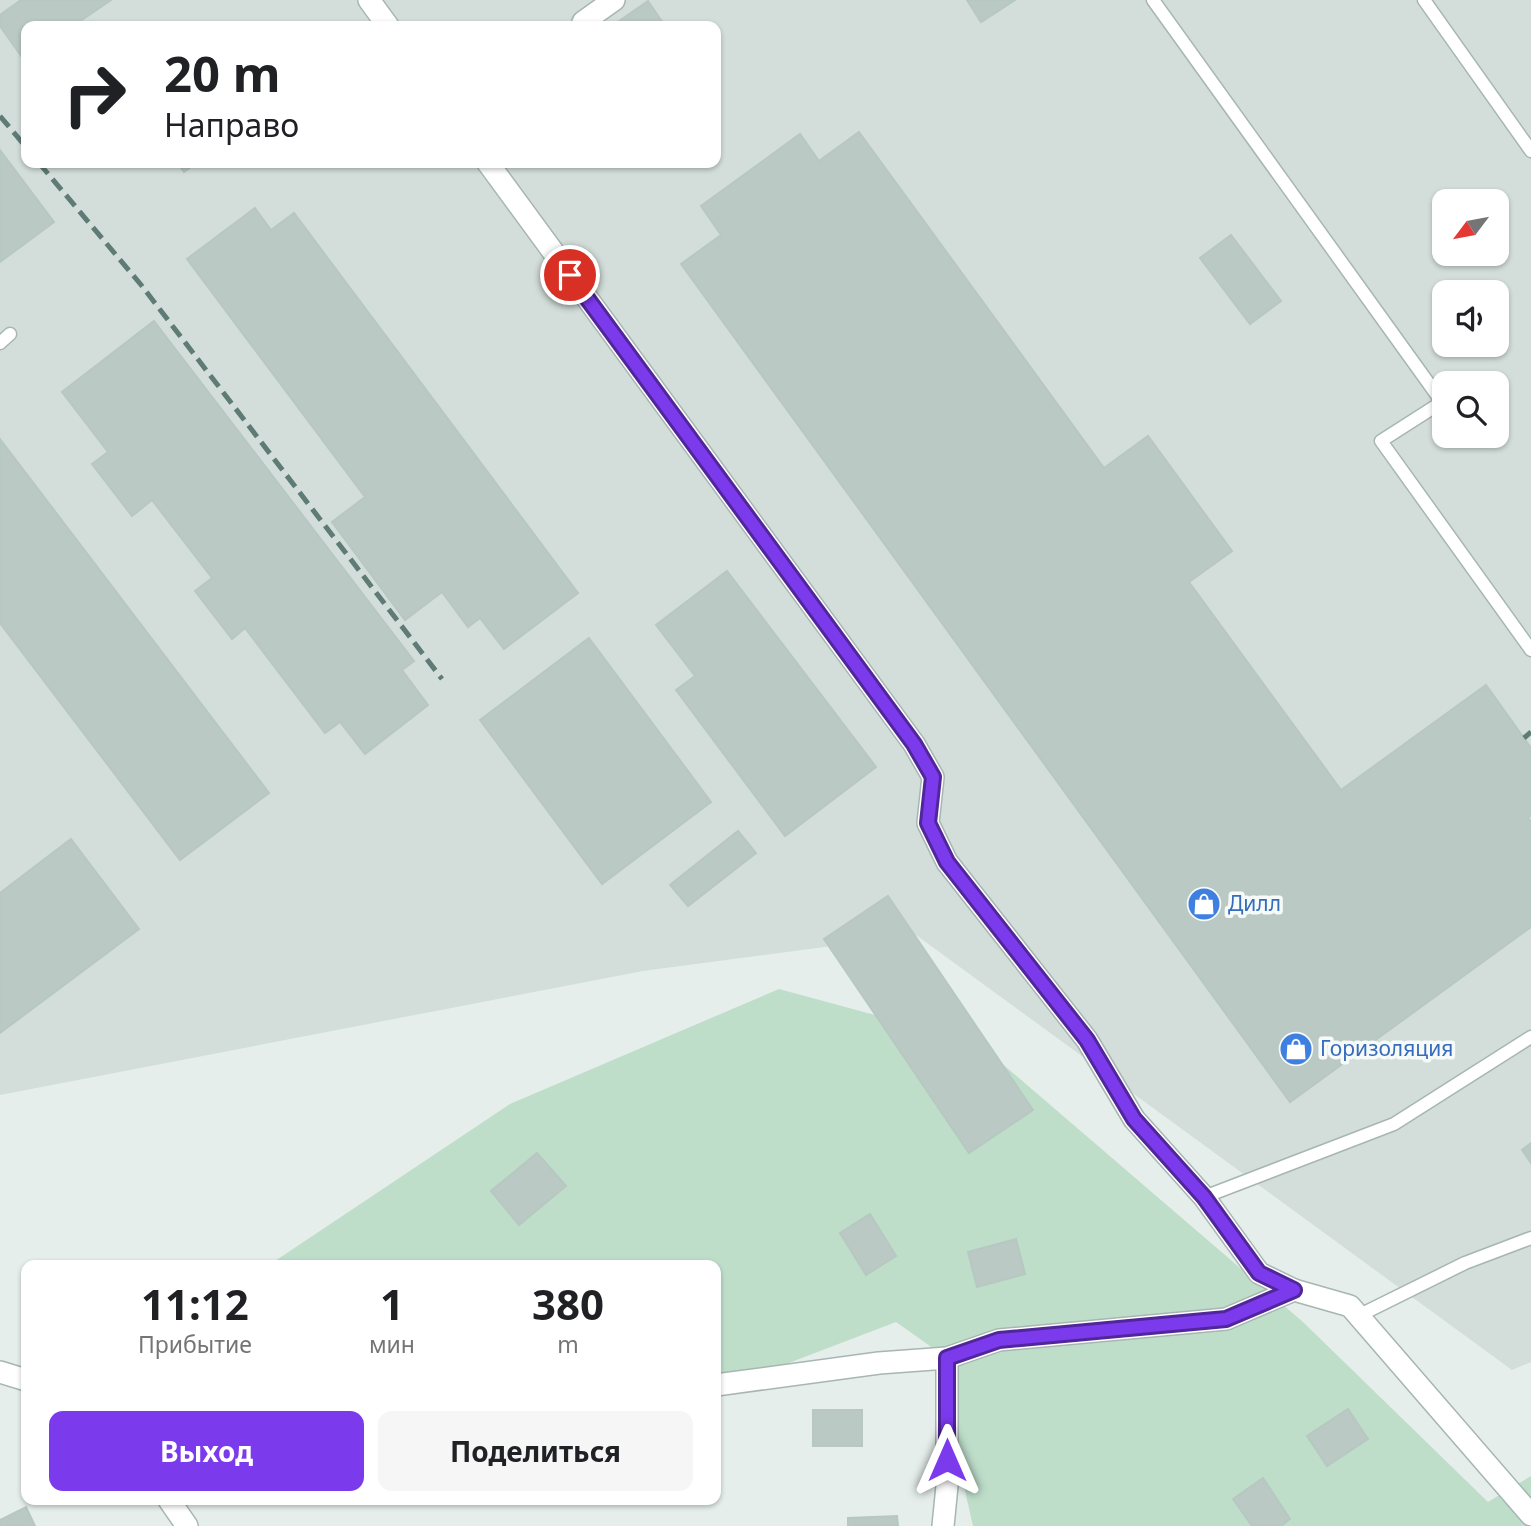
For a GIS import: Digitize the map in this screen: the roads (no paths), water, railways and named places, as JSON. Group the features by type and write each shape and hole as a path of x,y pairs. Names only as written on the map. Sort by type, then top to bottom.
{"street":[{"path":"369,0 384,21"},
{"path":"584,21 614,0"},
{"path":"492,168 914,744 933,777 928,823 947,862 1087,1040 1134,1119 1204,1197 1259,1273 1294,1290 1350,1306 1531,1515"},
{"path":"721,1384 879,1363 947,1358 999,1340 1226,1319 1294,1290"},
{"path":"943,1526 947,1486 947,1358"},
{"path":"0,1372 21,1378"},
{"path":"172,1505 187,1526"}],"lane":[{"path":"1153,0 1442,402 1381,441 1531,650"},
{"path":"1424,0 1531,151"},
{"path":"0,343 10,334"},
{"path":"1204,1197 1394,1124 1531,1037"},
{"path":"1358,1316 1465,1263 1531,1238"}],"railway":[{"path":"0,116 21,141"},
{"path":"43,168 142,286 442,679"},
{"path":"1524,738 1531,732"}],"place":[{"name":"Дилл","path":"1204,904"},
{"name":"Горизоляция","path":"1296,1049"}]}
